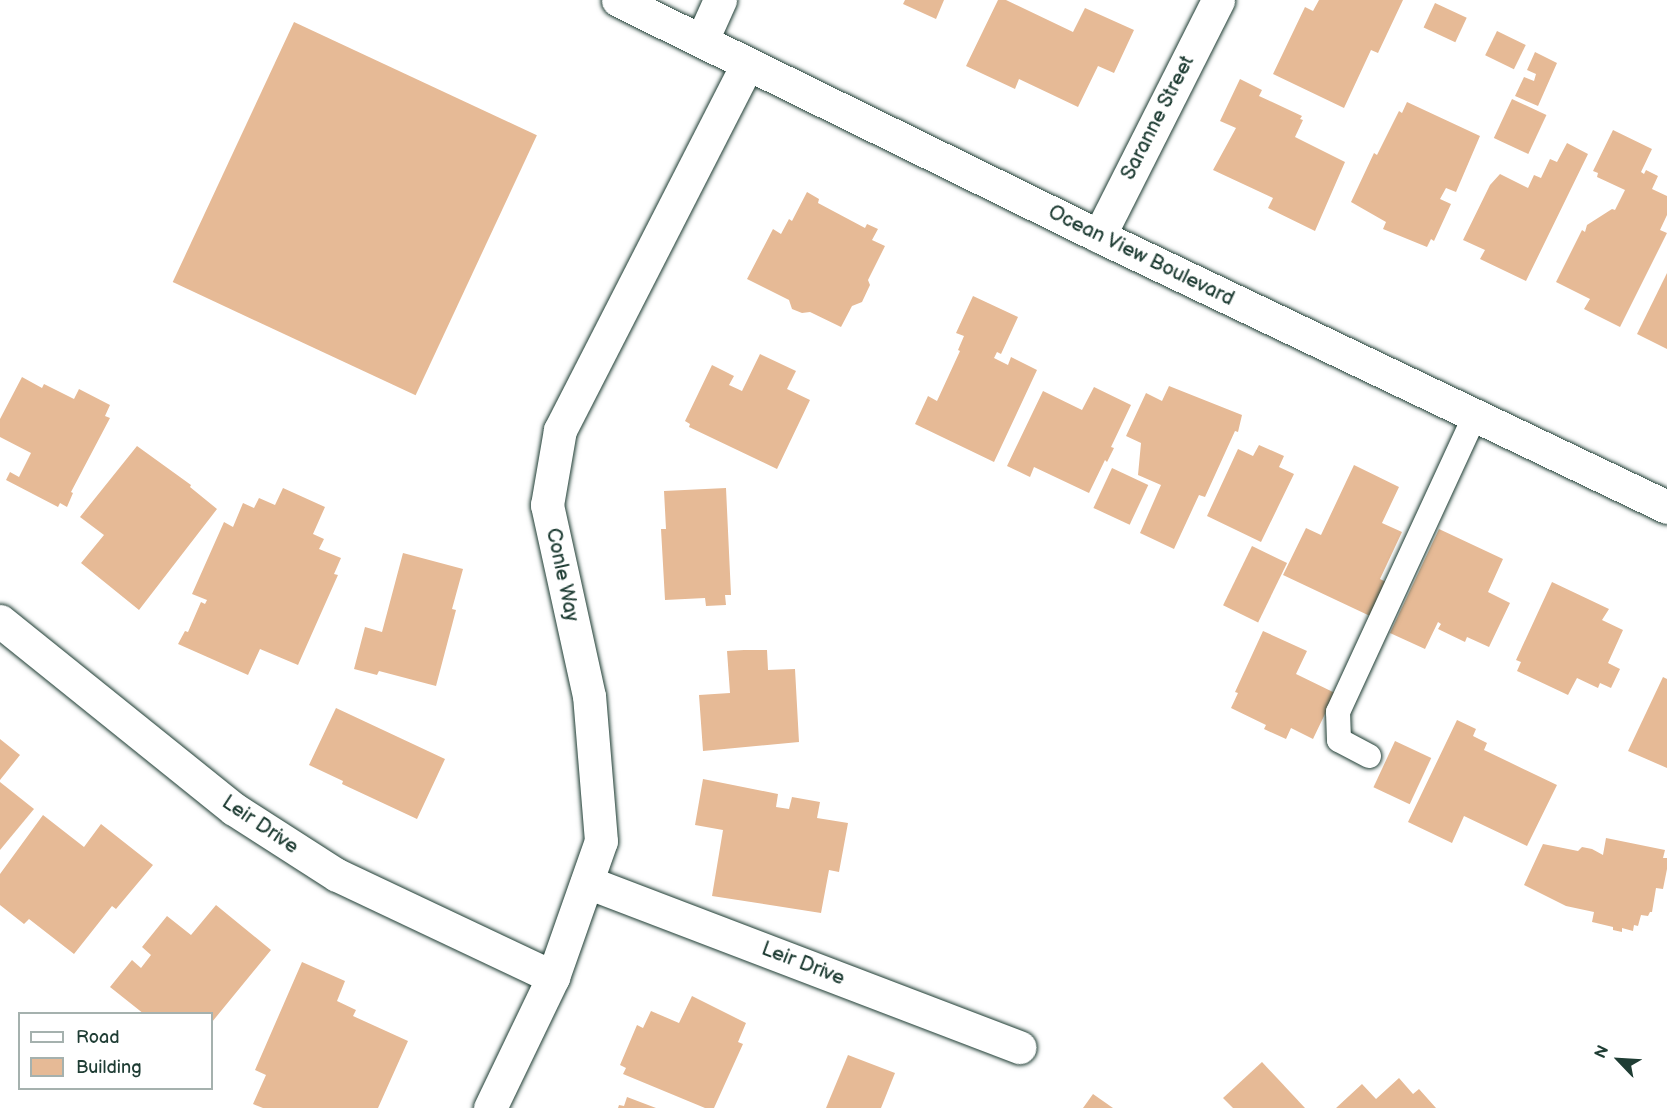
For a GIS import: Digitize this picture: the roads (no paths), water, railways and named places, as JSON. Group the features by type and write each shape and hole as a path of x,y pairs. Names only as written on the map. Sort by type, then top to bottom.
{"street":[{"name":"Ocean View Boulevard","path":"618,0 1099,236 1667,507"},
{"path":"702,40 720,0"},
{"name":"Saranne Street","path":"1099,236 1218,0"},
{"name":"Conle Way","path":"490,1108 553,976 601,841 589,696 547,505 560,430 747,64"},
{"name":"Leir Drive","path":"0,621 243,815 337,875 553,976"},
{"name":"Leir Drive","path":"587,882 1020,1047"}],"lane":[{"path":"1369,756 1339,740 1338,712 1474,416"}]}
